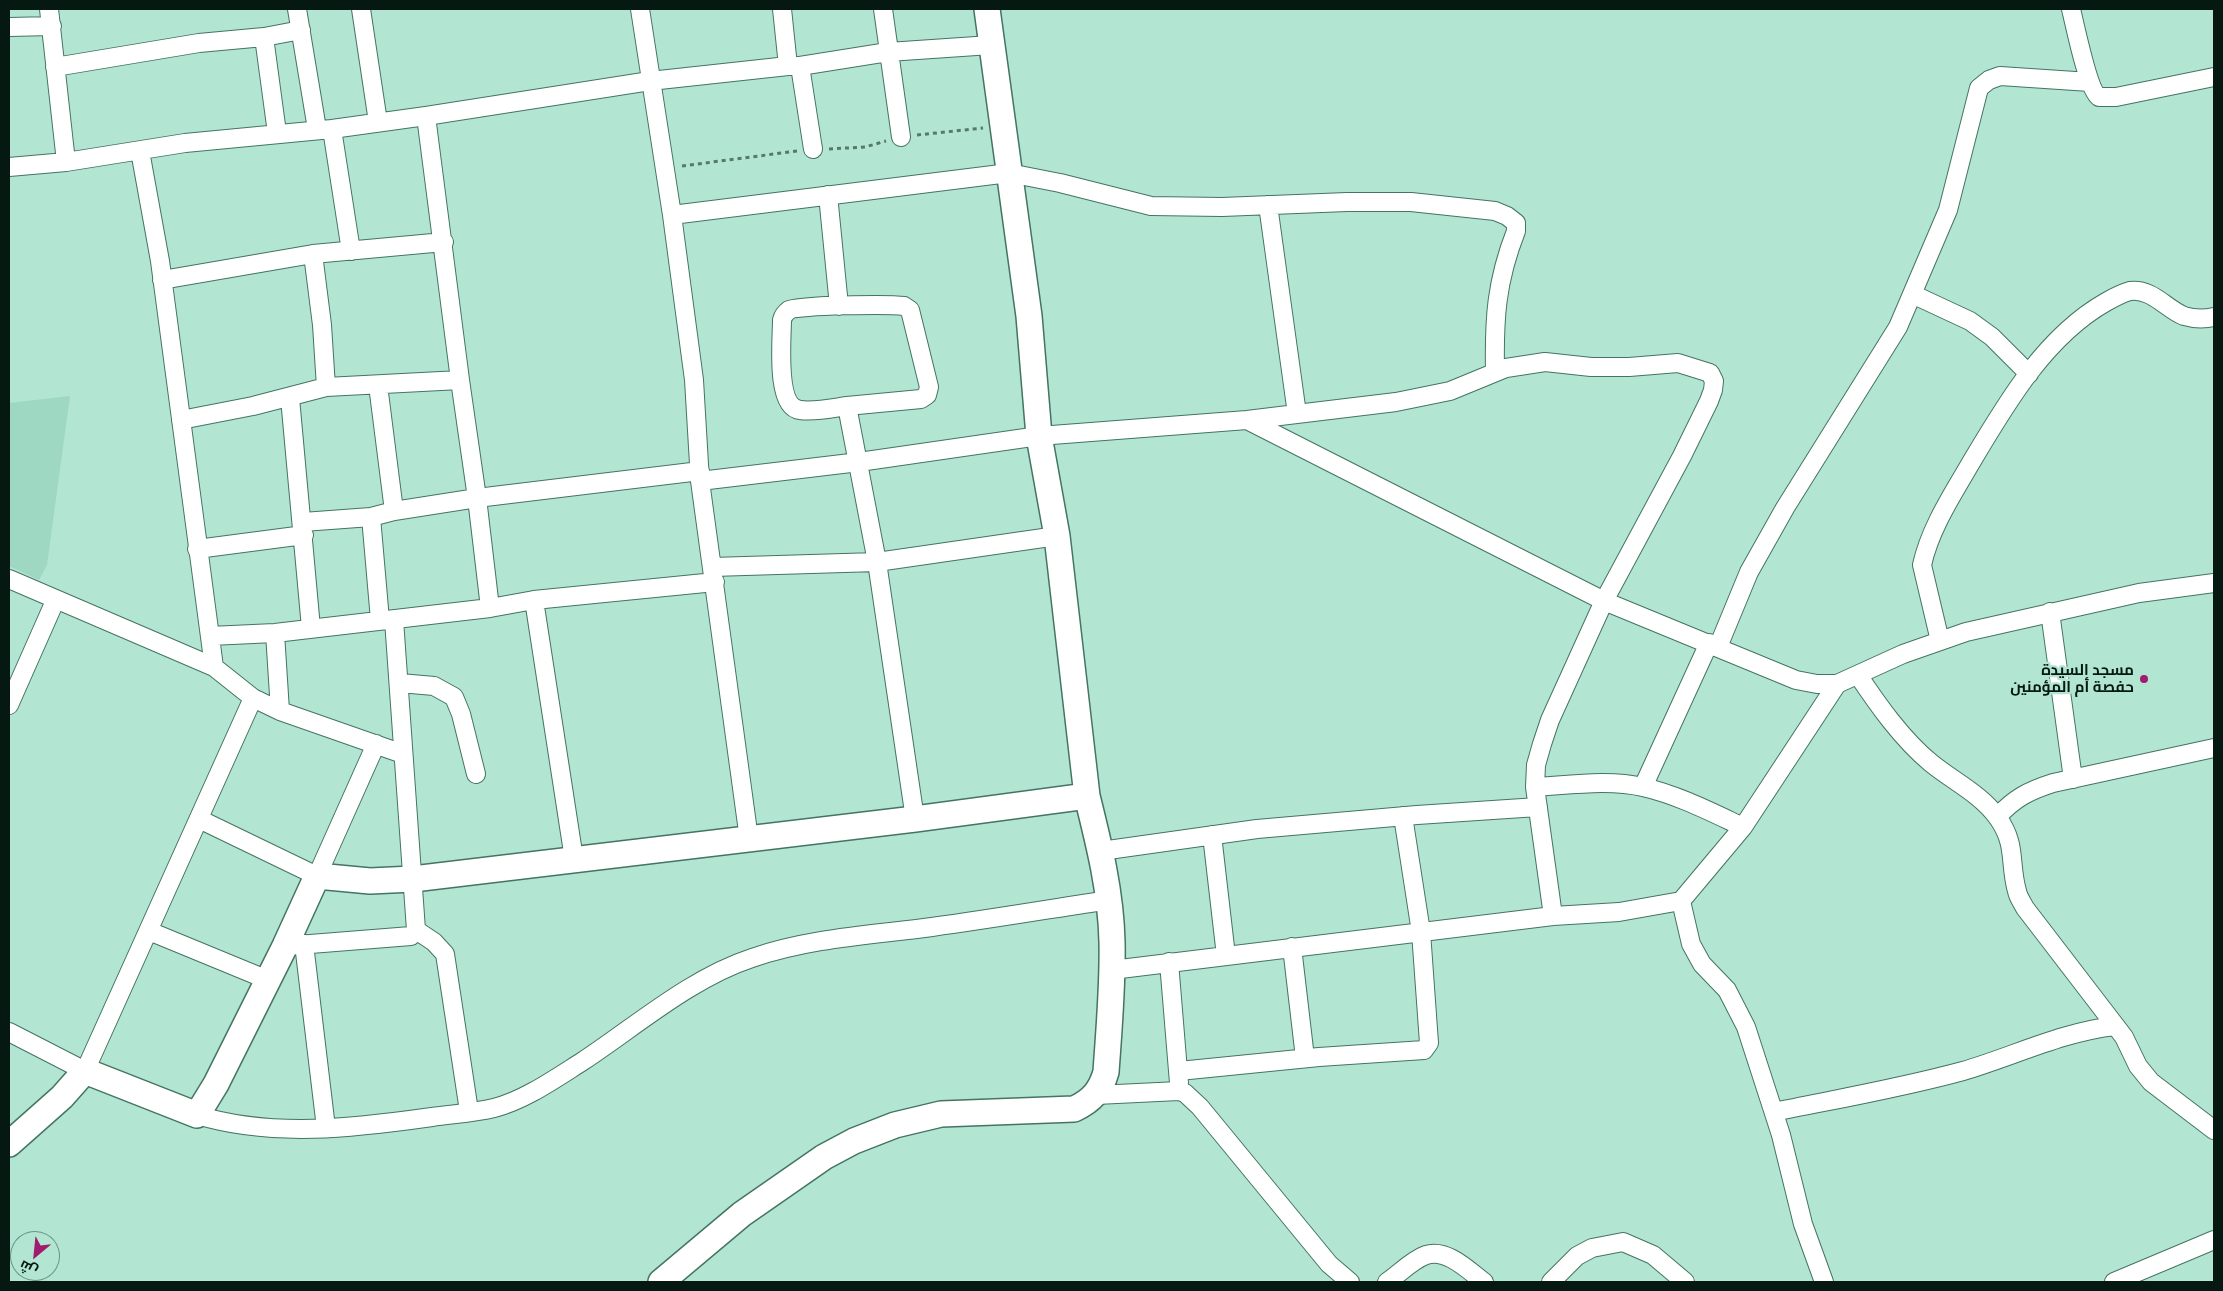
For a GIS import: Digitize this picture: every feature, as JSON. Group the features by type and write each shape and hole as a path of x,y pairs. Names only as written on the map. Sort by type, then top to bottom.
{"street":[{"path":"297,9 351,251"},
{"path":"361,9 378,122"},
{"path":"640,9 672,215 694,380 700,476 749,839"},
{"path":"782,9 813,149"},
{"path":"883,9 901,137"},
{"path":"661,1282 742,1214 824,1157 854,1141 895,1124 941,1114 1074,1108 1085,1104 1096,1095 1103,1084 1106,1072 1112,970 1109,900 1101,851 1087,796 1057,536 1039,436 1029,316 1004,126 986,9"},
{"path":"2071,9 2090,82 2096,95 2110,98 2214,76"},
{"path":"9,27 50,17 66,162"},
{"path":"56,67 199,43 264,37 301,30"},
{"path":"264,37 277,133"},
{"path":"9,167 66,162 185,143 324,129 426,116 650,82 794,66 888,52 992,45"},
{"path":"1643,787 1754,564 1785,508 1898,328 1948,210 1979,88 1989,80 2000,76 2090,82"},
{"path":"426,116 444,242 490,608"},
{"path":"140,151 162,280 214,667"},
{"path":"672,215 1009,174 1060,183 1151,206 1411,202 1495,211 1507,216 1516,223 1516,231 1499,284 1494,325 1495,372"},
{"path":"828,195 838,306"},
{"path":"1268,205 1297,414"},
{"path":"162,280 313,254 444,242"},
{"path":"313,254 322,325 326,387"},
{"path":"1940,641 1922,565 1925,553 1944,509 2002,409 2029,374 2085,314 2130,291 2153,296 2184,316 2204,319 2214,318"},
{"path":"1912,294 1970,321 1992,337 2029,374"},
{"path":"897,305 904,306 910,310 929,387 927,395 921,399 799,410 791,406 786,400 782,380 782,320 784,315 790,309 838,306 897,305"},
{"path":"197,549 371,517 394,511 477,498 859,462 1039,436 1247,420 1405,400 1450,391 1506,368 1545,362 1590,367 1629,367 1678,363 1702,369 1710,373 1714,381 1709,401 1604,601 1550,720 1536,765 1535,786 1553,916"},
{"path":"181,420 290,398 326,387 378,386 460,380"},
{"path":"378,386 394,511"},
{"path":"290,398 311,628"},
{"path":"847,406 877,562 915,819"},
{"path":"1247,420 1604,601 1796,680 1817,684 1837,684 1903,654 1966,632 2139,593 2214,583"},
{"path":"295,945 411,936 416,930 403,754 400,683 387,620 371,517"},
{"path":"210,636 275,633 490,608 534,600 714,575 877,562 1057,536"},
{"path":"9,579 55,601 214,667 253,698 280,711 403,754"},
{"path":"534,600 574,859"},
{"path":"9,705 55,601"},
{"path":"2050,612 2073,779"},
{"path":"275,633 280,711"},
{"path":"1858,675 1896,726 1930,762 1982,800 1997,817 2008,835 2013,856 2017,892 2025,908 2115,1026 2131,1049 2138,1066 2151,1082 2214,1130"},
{"path":"400,683 434,686 454,697 461,714 476,774"},
{"path":"1112,970 1553,916 1619,912 1681,902 1743,827 1837,684"},
{"path":"9,1144 62,1097 85,1071 253,698"},
{"path":"197,1115 216,1084 268,980 295,945 317,876 376,744"},
{"path":"1997,817 2009,804 2029,790 2214,748"},
{"path":"1535,786 1616,784 1643,787 1680,799 1743,827"},
{"path":"199,819 317,876 370,881 413,879 915,819 1087,796"},
{"path":"1101,851 1212,835 1403,816 1538,806"},
{"path":"1179,1071 1305,1058 1424,1050 1427,1047 1429,1043 1421,932 1403,816"},
{"path":"1212,835 1226,956"},
{"path":"9,1032 85,1071 197,1115 218,1121 272,1128 360,1127 494,1108 525,1095 582,1061 708,978 751,958 839,937 930,927 1109,900"},
{"path":"1681,902 1691,944 1702,964 1727,990 1746,1027 1781,1135 1803,1224 1824,1282"},
{"path":"416,930 434,942 445,954 469,1111"},
{"path":"149,931 268,980"},
{"path":"295,945 326,1128"},
{"path":"1292,948 1305,1058"},
{"path":"1169,962 1179,1090"},
{"path":"1774,1112 1930,1080 1965,1070 2069,1034 2115,1026"},
{"path":"1096,1095 1179,1090 1185,1093 1200,1107 1329,1264 1350,1282"},
{"path":"2114,1282 2147,1275 2214,1240"},
{"path":"1551,1282 1576,1256 1592,1248 1623,1242 1653,1255 1685,1282"},
{"path":"1387,1282 1426,1255 1436,1254 1448,1257 1484,1282"}],"path":[{"path":"664,168 813,149 865,147 901,137 1004,126"}],"shaded area":[{"path":"70,396 47,565 39,580 9,566 9,403"}],"place":[{"name":"مسجد السيدة حفصة أم المؤمنين","path":"2144,679"}]}
